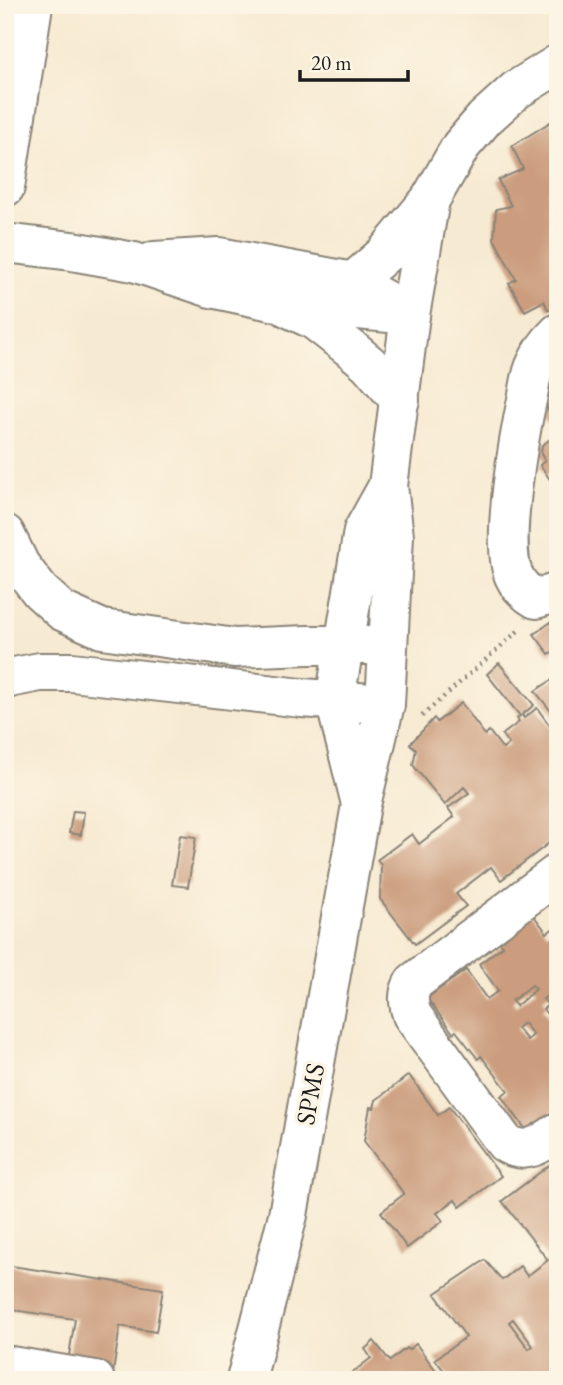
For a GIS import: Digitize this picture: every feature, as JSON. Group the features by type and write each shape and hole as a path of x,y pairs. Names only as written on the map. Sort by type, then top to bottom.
{"main road":[{"path":"5,187 33,5"},
{"path":"354,282 385,254 430,200 461,146 485,118 516,90 558,64"},
{"path":"335,700 363,531 388,486 410,314 430,200"},
{"path":"5,243 134,262 211,288 276,302 410,314"},
{"path":"134,262 219,257 354,282 410,314"},
{"path":"276,302 314,320 350,348 369,364 400,400"},
{"path":"556,593 536,598 524,593 513,576 509,555 510,506 524,412 535,366 548,343 558,334"},
{"name":"SPMS","path":"246,1380 288,1215 361,805 385,704 394,536 388,486"},
{"path":"5,534 20,565 40,591 62,611 102,629 235,648 388,645"},
{"path":"288,647 330,620 354,579"},
{"path":"5,680 40,672 72,672 385,704"},
{"name":"SPMS","path":"335,700 361,805"},
{"path":"558,873 414,982 409,990 408,1002 412,1015 505,1143 512,1148 524,1149 538,1146 558,1132"},
{"path":"5,1365 95,1380"}],"path":[{"path":"374,749 405,738 423,716 527,623 556,593"}],"building":[{"path":"552,121 558,133 558,304 548,310 544,301 525,311 509,283 516,279 494,239 496,209 511,206 498,180 523,169 512,146"},
{"path":"554,367 558,368 558,396 550,395"},
{"path":"558,401 558,428 546,406"},
{"path":"558,434 558,491 540,465 545,461 541,454 542,445"},
{"path":"558,617 558,648 549,654 534,634"},
{"path":"499,663 534,705 522,715 524,718 537,708 558,737 558,836 501,880 491,867 456,894 466,906 415,944 380,899 381,865 377,860 412,834 419,844 454,817 448,808 469,793 464,787 445,805 413,765 416,749 410,744 434,718 437,722 461,703 485,735 489,731 503,749 509,744 502,735 519,722 517,718 520,716 487,674"},
{"path":"558,676 558,720 535,691"},
{"path":"73,811 84,812 81,835 69,833"},
{"path":"180,835 196,837 188,887 172,885"},
{"path":"528,908 547,933 558,925 558,988 543,999 548,1005 543,1009 558,1028 558,1108 527,1131 501,1096 508,1091 481,1056 478,1059 456,1031 453,1033 427,998 466,970 487,999 498,991 479,964 503,946 494,934","holes":["532,985 536,989 516,1006 512,1001","524,1023 533,1035 527,1040 517,1028"]},
{"path":"409,1075 438,1115 449,1107 501,1176 460,1207 455,1200 437,1213 443,1221 407,1248 381,1212 404,1194 364,1141 370,1107 374,1108 376,1100"},
{"path":"551,1164 554,1167 558,1164 558,1380 451,1380 435,1359 466,1337 435,1294 485,1260 502,1280 520,1266 527,1276 548,1260 502,1201","holes":["513,1319 533,1346 529,1349 509,1322"]},
{"path":"5,1265 163,1289 156,1332 120,1326 112,1380 65,1380 75,1319 5,1309"},
{"path":"374,1341 390,1361 406,1348 408,1350 416,1344 443,1380 343,1380 371,1358 365,1349"}]}
